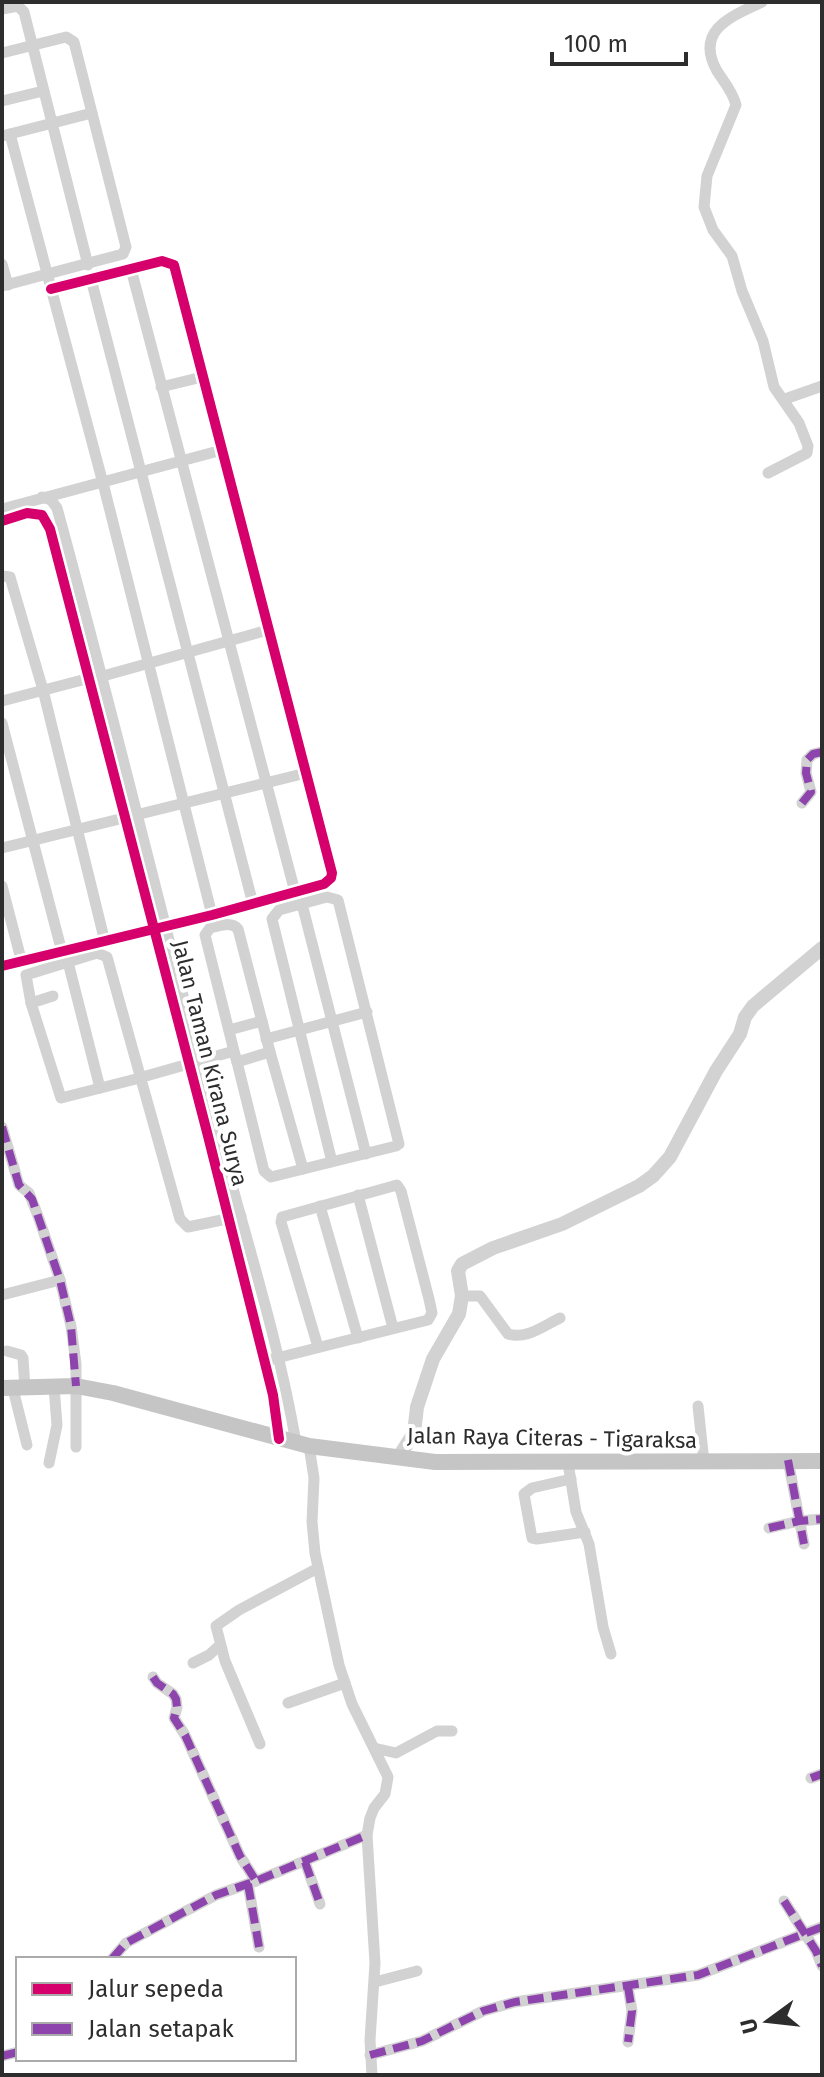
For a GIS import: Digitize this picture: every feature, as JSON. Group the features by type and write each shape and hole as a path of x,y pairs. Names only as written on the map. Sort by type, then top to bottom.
{"main road":[{"name":"Jalan Raya Citeras - Tigaraksa","path":"13,1389 76,1386 113,1393 279,1439 435,1462 569,1471 704,1462 822,1461"}],"street":[{"path":"762,2 717,25 713,34 711,45 715,68 736,105 707,176 704,207 713,230 732,256 742,291 763,341 774,387 799,423 808,450 802,457 768,473"},
{"path":"2,9 18,6 22,9 88,265"},
{"path":"2,53 66,37 74,42 126,247 123,254 5,286 2,264"},
{"path":"2,101 43,91"},
{"path":"92,113 6,135 51,289 212,915"},
{"path":"51,289 162,261 174,265 332,873 324,884 105,942 65,957 28,973 25,978 31,1003 61,1098 195,1063 270,1052"},
{"path":"131,269 295,892"},
{"path":"91,279 253,904"},
{"path":"161,387 202,377"},
{"path":"785,399 822,386"},
{"path":"2,509 222,450"},
{"name":"Jalan Taman Kirana Surya","path":"42,497 51,500 57,508 195,1063 228,1219 265,1362 279,1439"},
{"name":"Jalan Taman Kirana Surya","path":"2,521 27,513 42,515 50,529 97,677"},
{"path":"2,576 10,577 43,690 105,942"},
{"path":"2,701 268,630"},
{"path":"2,723 31,842 100,1088"},
{"path":"802,803 811,792 806,773 807,760 813,754 822,752"},
{"path":"2,848 306,773"},
{"path":"2,886 22,963"},
{"path":"303,1169 238,929 229,924 210,928 205,935 266,1174 271,1177 366,1154 396,1146 399,1143 338,900 327,897 279,910 272,919 332,1162"},
{"path":"302,904 366,1154"},
{"path":"398,1458 414,1433 416,1412 429,1371 459,1314 462,1296 458,1271 466,1260 562,1224 639,1186 662,1167 740,1034 745,1017 753,1006 822,948"},
{"path":"2,966 97,953 107,957 183,1224 188,1227 241,1216"},
{"path":"31,1003 53,996"},
{"path":"266,1039 367,1012"},
{"path":"229,1030 262,1021"},
{"name":"Jalan Taman Kirana Surya","path":"195,1063 241,1216 314,1488 312,1530 318,1568 345,1683 352,1704 386,1771 388,1783 385,1794 374,1808 367,1835"},
{"path":"2,1127 19,1185 32,1199 60,1280 71,1326 76,1386 76,1447"},
{"path":"265,1362 423,1322 432,1313 401,1191 394,1185 285,1215 281,1222 318,1347"},
{"path":"358,1195 393,1328"},
{"path":"320,1206 358,1338"},
{"path":"2,1295 60,1280"},
{"path":"462,1296 480,1296 508,1334 514,1337 524,1336 560,1318"},
{"path":"7,1351 23,1358 13,1389 27,1445"},
{"path":"49,1463 57,1425 54,1387"},
{"path":"698,1406 704,1462"},
{"path":"788,1460 804,1544"},
{"path":"585,1532 532,1538 524,1494 569,1471 576,1512 585,1532 589,1544 603,1627 611,1654"},
{"path":"769,1528 822,1519"},
{"path":"260,1744 215,1629 217,1624 318,1568"},
{"path":"193,1663 220,1645"},
{"path":"153,1677 176,1699 175,1720 185,1735 252,1883 259,1947"},
{"path":"288,1703 345,1683"},
{"path":"374,1748 396,1753 437,1731 452,1731"},
{"path":"114,1957 126,1943 216,1895 367,1835 374,1930 372,2075"},
{"path":"305,1862 320,1904"},
{"path":"784,1901 822,1966"},
{"path":"370,2055 422,2041 483,2011 515,2002 698,1975 822,1927"},
{"path":"375,1982 417,1971"},
{"path":"628,1987 632,2011 628,2042"}],"marked path":[{"path":"802,803 811,792 806,773 807,760 813,754 822,752"},
{"path":"2,1127 19,1185 32,1199 60,1280 71,1326 76,1386"},
{"path":"788,1460 804,1544"},
{"path":"769,1528 822,1519"},
{"path":"153,1677 176,1699 174,1718 185,1735 240,1856 256,1881"},
{"path":"811,1778 822,1774"},
{"path":"114,1957 126,1943 216,1895 367,1835"},
{"path":"305,1862 320,1904"},
{"path":"248,1884 259,1947"},
{"path":"784,1901 822,1966"},
{"path":"370,2055 422,2041 483,2011 515,2002 698,1975 822,1927"},
{"path":"628,1987 632,2011 628,2042"},
{"path":"2,2056 16,2052"}],"cycle path":[{"path":"2,966 212,915 324,884 332,873 174,265 162,261 51,289"},
{"path":"2,521 27,513 42,515 50,529 208,1136 273,1395 279,1439"}]}
